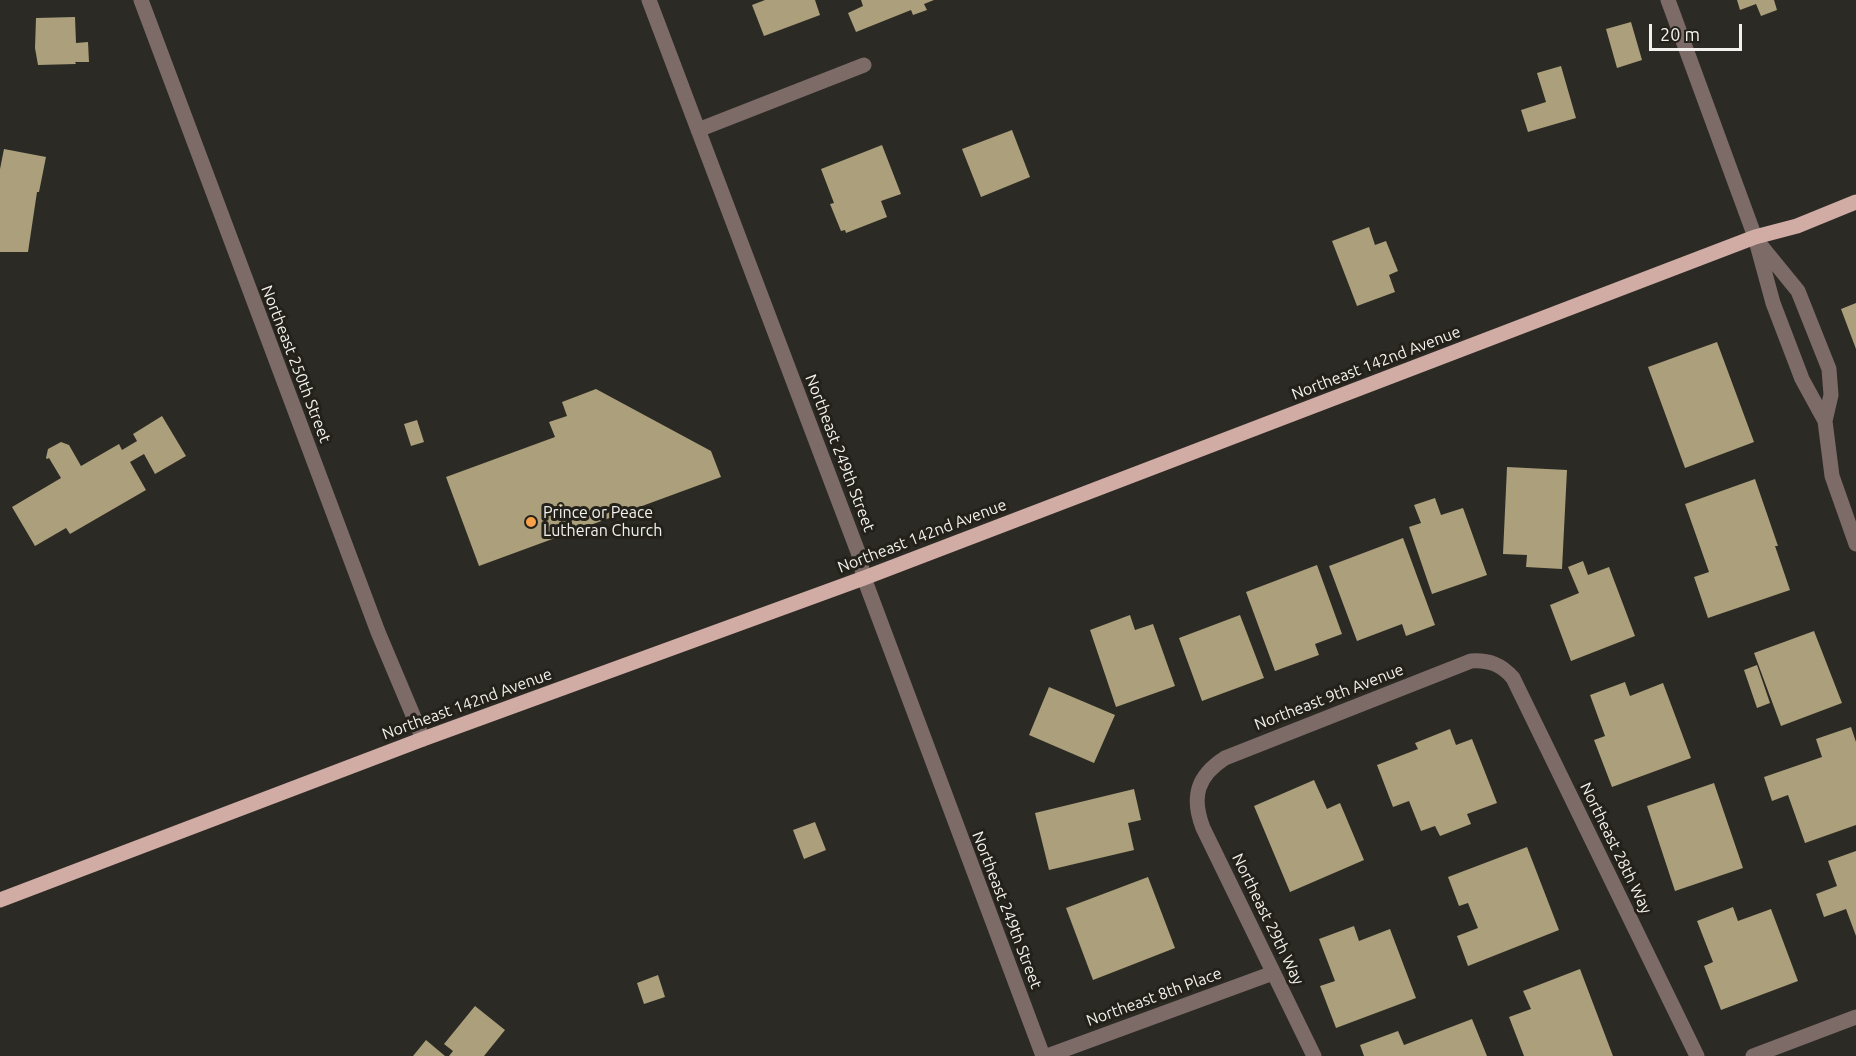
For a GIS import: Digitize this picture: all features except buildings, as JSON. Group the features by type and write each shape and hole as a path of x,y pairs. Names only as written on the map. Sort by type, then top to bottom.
{"main road":[{"name":"Northeast 142nd Avenue","path":"0,900 423,739 864,578 1755,237 1797,226 1856,202"}],"street":[{"name":"Northeast 250th Street","path":"141,0 378,632 423,739"},
{"name":"Northeast 249th Street","path":"649,0 854,541 864,578 1043,1056"},
{"path":"1668,0 1755,237 1773,303 1802,379 1825,421"},
{"path":"698,129 864,65"},
{"path":"1755,237 1798,291 1829,369 1831,395 1825,421 1832,476 1856,544"},
{"name":"Northeast 9th Avenue","path":"1196,796 1201,780 1211,767 1225,758 1471,661 1495,663"},
{"name":"Northeast 28th Way","path":"1495,663 1505,669 1519,689 1697,1056"},
{"name":"Northeast 29th Way","path":"1196,796 1197,813 1203,828 1314,1056"},
{"name":"Northeast 8th Place","path":"1047,1056 1274,973"},
{"path":"1753,1056 1856,1017"}],"place":[{"name":"Prince or Peace Lutheran Church","path":"531,522"}]}
